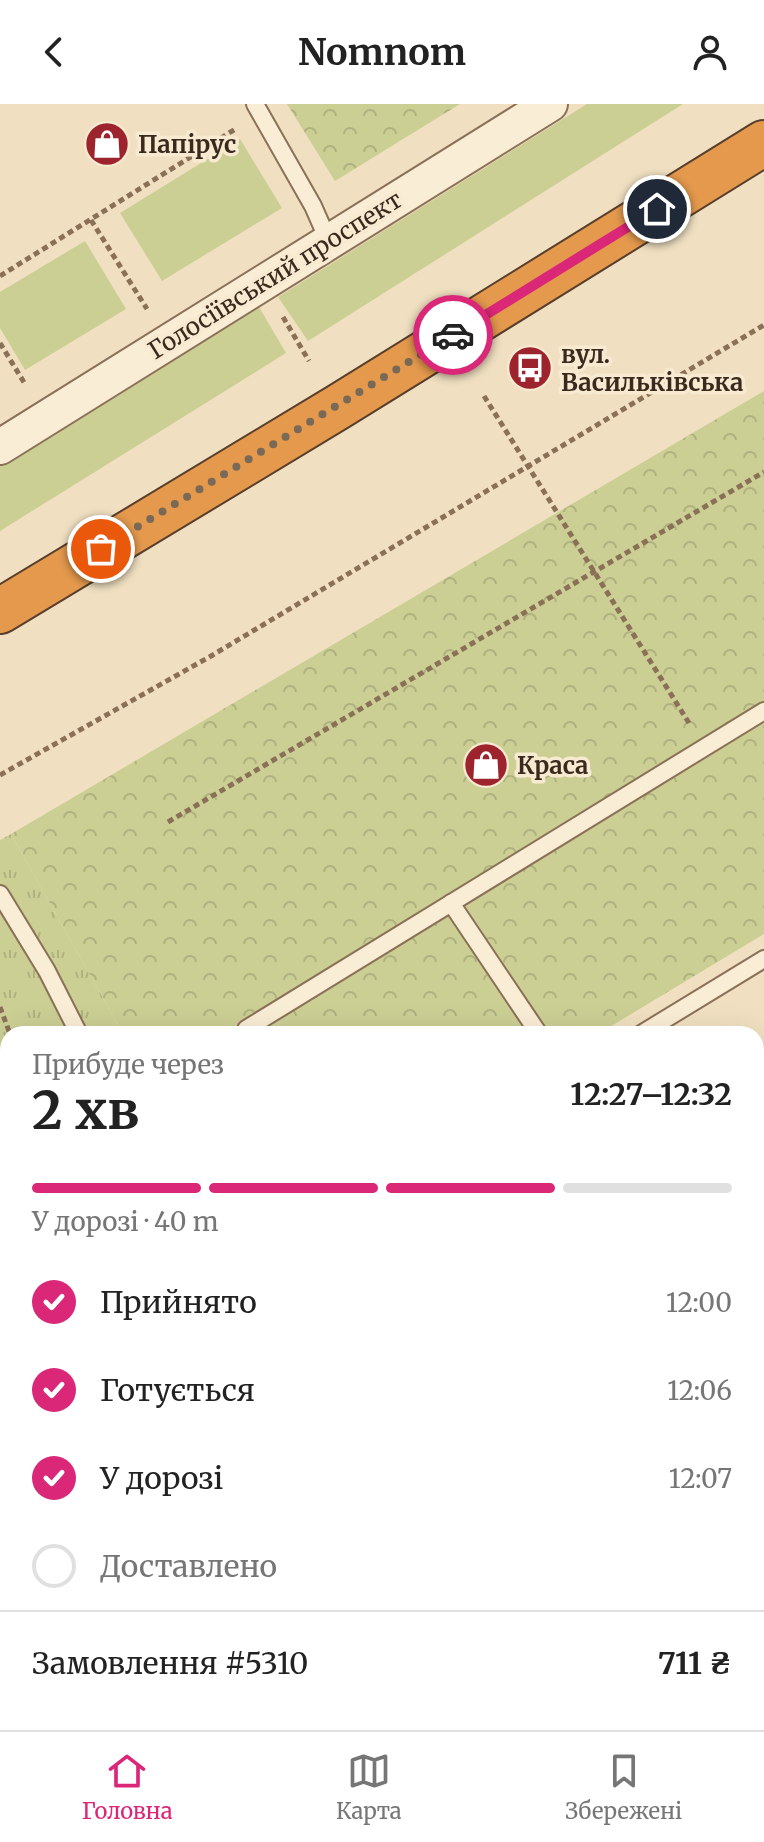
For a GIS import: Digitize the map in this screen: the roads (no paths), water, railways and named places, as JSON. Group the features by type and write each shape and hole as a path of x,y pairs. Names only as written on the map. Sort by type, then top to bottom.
{"highway":[{"path":"0,611 325,415 764,143"}],"street":[{"name":"Голосіївський проспект","path":"0,447 550,104"}],"lane":[{"path":"257,109 313,206 328,240"},
{"path":"251,1026 764,711"},
{"path":"0,894 47,971 75,1026"},
{"path":"451,903 534,1026"},
{"path":"654,1026 764,959"}],"place":[{"name":"Папірус","path":"107,144"},
{"name":"вул. Васильківська","path":"530,368"},
{"name":"Краса","path":"486,765"}]}
